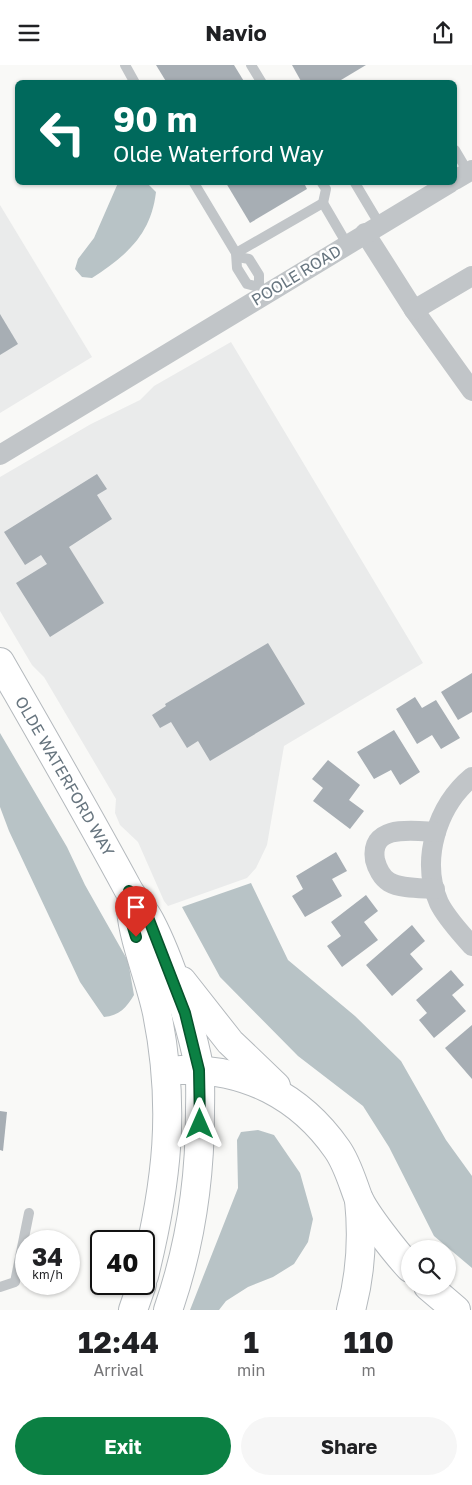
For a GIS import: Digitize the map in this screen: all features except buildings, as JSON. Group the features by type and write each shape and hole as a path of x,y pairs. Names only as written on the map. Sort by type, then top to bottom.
{"street":[{"name":"POOLE ROAD","path":"0,455 144,369 261,291 347,244 447,185"},
{"path":"372,229 414,310 472,391"},
{"path":"414,310 472,276"},
{"name":"OLDE WATERFORD WAY","path":"0,662 106,847 129,891 149,920 185,1013 199,1070 200,1141 191,1225 168,1310"},
{"path":"472,777 454,794 443,813 431,853 435,889 446,915 472,946"},
{"path":"435,889 396,885 389,882 378,869 375,853 377,845 389,832 398,830 436,832"},
{"name":"OLDE WATERFORD WAY","path":"129,891 132,924 152,992 166,1071 168,1128 165,1170 155,1234"},
{"path":"163,953 230,1043 306,1114 338,1150 359,1199 401,1258"},
{"path":"166,1071 199,1070 220,1072 286,1096"},
{"path":"350,1310 361,1260 362,1239 359,1199"},
{"path":"133,1310 138,1295"},
{"path":"438,1295 456,1310"}],"lane":[{"path":"125,65 133,80"},
{"path":"251,65 260,80"},
{"path":"457,155 465,174"},
{"path":"195,185 237,255 237,268 247,284 261,291"},
{"path":"323,185 326,189 323,203 347,244"},
{"path":"356,185 372,229"},
{"path":"237,255 323,203"},
{"path":"237,255 249,259 259,275 261,291"},
{"path":"0,1287 15,1282 29,1213"}],"shaded area":[{"path":"117,185 149,185 156,192 149,220 135,243 116,261 92,278 82,277 75,269 78,259 94,238"},
{"path":"0,205 92,357 0,413"},
{"path":"231,342 423,663 284,746 267,845 256,868 247,878 168,906 138,842 120,825 115,813 116,799 44,677 32,665 0,611 0,477 91,424 140,400 154,386"},
{"path":"0,733 67,847 85,885 128,961 134,995 125,1007 114,1015 104,1017 80,982 9,831 0,807"},
{"path":"251,883 288,960 355,1016 401,1061 446,1140 472,1176 472,1268 456,1255 456,1240 439,1240 434,1236 389,1147 363,1106 298,1056 220,977 182,907"},
{"path":"258,1130 274,1135 300,1173 313,1219 308,1242 294,1264 273,1277 248,1287 226,1301 219,1310 190,1310 238,1188 237,1140 241,1132"}],"route":[{"path":"136,937 132,924 129,891 149,920 185,1013 194,1043 199,1070 200,1124"}]}
